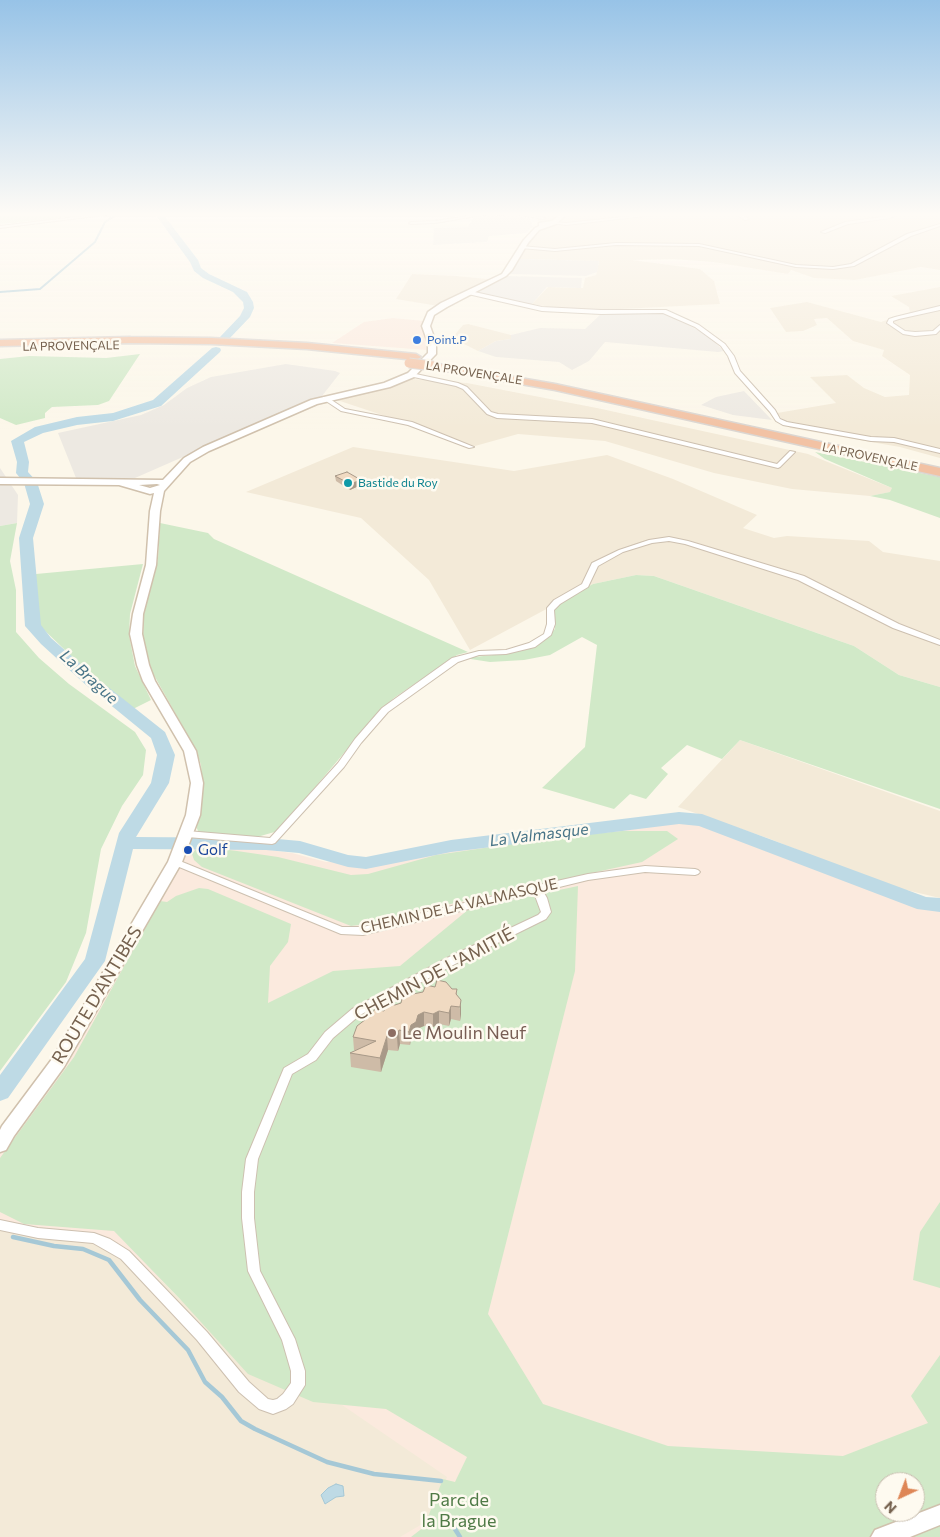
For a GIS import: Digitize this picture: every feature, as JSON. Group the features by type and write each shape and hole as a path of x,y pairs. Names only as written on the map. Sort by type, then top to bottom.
{"highway":[{"name":"LA PROVENÇALE","path":"0,343 240,345 412,360 575,385 940,464"},
{"name":"LA PROVENÇALE","path":"0,348 176,343"},
{"name":"LA PROVENÇALE","path":"435,363 565,389 940,472"}],"street":[{"path":"2,481 120,482 153,486 198,452 325,398 380,386 411,375 432,354 432,343 426,326 431,314 484,286"},
{"path":"470,293 542,309 601,312 664,311 697,326 723,345 731,356 737,372 773,411 778,420 785,424 870,439 894,440 940,452"},
{"path":"940,308 897,318 891,320 890,323 903,332 915,334 934,333 940,327"},
{"path":"411,375 458,385 464,388 489,413 497,416 592,421 778,466 792,452"},
{"path":"325,398 344,410 410,423 471,447"},
{"name":"ROUTE D'ANTIBES","path":"0,1145 8,1131 58,1063 182,846 196,797 194,767 190,751 142,665 136,634 138,614 151,565 155,511 159,497 153,486"},
{"path":"182,846 272,841 341,765 358,741 385,710 455,660 478,653 506,652 532,645 548,634 550,610 557,602 585,585 595,565 621,550 651,541 668,539 686,542 801,578 896,626 940,643"},
{"name":"CHEMIN DE LA VALMASQUE","path":"182,846 340,930 363,931 588,877 645,869 694,872"},
{"name":"CHEMIN DE L'AMITIÉ","path":"0,1225 38,1233 94,1238 124,1255 202,1336 244,1387 264,1404 273,1407 288,1399 298,1385 298,1371 288,1339 254,1271 248,1218 248,1192 252,1159 288,1071 312,1057 328,1035 356,1012 450,961 542,917 546,912 542,898 536,888"},
{"path":"882,1537 940,1515"}],"shaded area":[{"path":"404,286 487,286 444,307 396,299"},
{"path":"488,286 581,286 581,288 547,287 531,305 476,292"},
{"path":"583,286 715,286 720,304 601,310 557,308 532,304 548,287 583,288"},
{"path":"940,287 940,458 900,447 790,428 777,413 836,403 810,377 847,375 864,388 885,397 909,395 910,375 882,356 884,350 853,341 827,318 814,319 817,325 803,331 786,332 770,308 807,302 881,322 910,312 909,307 891,296"},
{"path":"664,313 706,334 724,351 605,342 589,361 572,370 559,362 496,357 478,351 496,341 511,339 511,335 540,328 585,329 601,314"},
{"path":"393,318 424,321 427,350 332,343 364,322"},
{"path":"468,324 511,335 511,339 496,341 478,351 452,338 463,325"},
{"path":"286,364 340,373 322,396 135,478 76,478 58,433 141,415 164,405 187,388 211,377"},
{"path":"412,379 467,383 597,408 808,454 892,488 891,492 870,496 792,489 714,473 605,441 518,434 475,446 334,399"},
{"path":"744,391 772,420 733,415 701,405 716,397"},
{"path":"353,447 514,471 607,455 673,479 757,515 743,528 774,538 787,536 869,541 883,552 940,561 940,687 899,675 854,646 654,576 636,575 593,584 470,650 429,580 361,518 246,492"},
{"path":"0,468 18,495 17,523 0,526"},
{"path":"740,740 940,811 940,898 889,886 770,839 678,807"},
{"path":"679,818 702,820 924,904 940,905 940,1537 400,1537 429,1520 447,1477 106,1243 0,1224 0,1145 116,965 188,848 216,846 262,849 292,853 326,862 348,861 366,863 451,846"},
{"path":"0,1212 114,1231 180,1299 386,1409 467,1457 424,1537 0,1537"}],"green space":[{"path":"140,354 109,401 98,405 52,407 45,413 45,418 16,425 0,418 0,359 29,356 106,358"},
{"path":"815,452 940,477 940,518 890,500 870,496 890,492 892,488 825,459"},
{"path":"17,523 10,561 16,590 16,632 39,658 69,684 135,732 146,750 143,775 122,806 101,849 86,933 66,982 0,1071 0,526"},
{"path":"160,523 208,533 214,539 468,652 457,655 394,698 377,714 278,831 257,837 198,831 196,826 203,793 201,765 196,750 151,670 143,636 144,614 158,559"},
{"path":"143,564 130,614 129,635 135,666 151,700 133,709 123,703 92,676 40,626 36,614 36,574"},
{"path":"636,575 654,576 854,646 899,675 940,687 940,809 740,740 722,759 687,745 661,768 668,774 646,799 630,794 614,809 542,788 585,747 597,645 582,637 550,655 524,660 490,662 464,658 503,654 544,639 555,629 554,608 567,598 593,584"},
{"path":"622,831 667,831 678,839 642,862 423,910 375,923 351,926 202,867 194,860 192,854 197,848 205,847 237,851 278,857 351,875 368,874 436,855 560,837"},
{"name":"Parc de la Brague","path":"578,886 575,971 488,1314 543,1404 668,1446 843,1456 928,1423 911,1396 940,1355 940,1537 411,1537 424,1527 443,1479 455,1482 467,1457 386,1409 313,1402 248,1374 180,1299 114,1231 24,1224 0,1212 0,1158 74,1057 160,901 167,902 176,896 199,888 208,889 291,924 288,942 270,966 268,1003 333,971 400,966 469,909"},
{"path":"940,1202 940,1288 913,1280 920,1232"}],"water":[{"path":"336,1484 343,1486 344,1496 336,1497 325,1504 321,1495 328,1488"}],"building":[{"path":"347,472 361,480 350,484 335,476"},
{"path":"437,980 446,982 452,989 457,989 456,994 461,1000 460,1007 451,1006 449,1013 439,1011 433,1014 424,1012 418,1015 416,1022 411,1025 409,1032 399,1030 397,1037 387,1036 380,1058 350,1053 376,1041 353,1037 357,1026 370,1016 375,1009 384,1011 386,1003 395,1005 401,1003 402,999 423,992 426,985 435,987"}],"waterway":[{"path":"0,292 40,289 44,286"},
{"name":"La Brague","path":"225,337 245,317 249,308 243,294 228,286"},
{"name":"La Brague","path":"125,843 128,833 160,783 166,755 159,736 92,682 46,641 33,626 26,538 37,504 30,482 22,473 23,462 17,441 39,430 77,421 113,417 157,403 216,350"},
{"name":"La Valmasque","path":"125,843 266,844 300,847 348,861 366,863 451,846 679,818 702,820 924,904 940,905"},
{"name":"La Brague","path":"0,1092 95,961 125,843"},
{"path":"13,1237 54,1246 83,1249 109,1260 140,1300 188,1350 205,1382 222,1397 241,1421 255,1429 327,1462 374,1474 441,1481"},
{"path":"453,1526 460,1537"}],"place":[{"name":"Point.P","path":"417,340"},
{"name":"Bastide du Roy","path":"348,483"},
{"name":"Golf","path":"188,850"},
{"name":"Le Moulin Neuf","path":"392,1033"}]}
